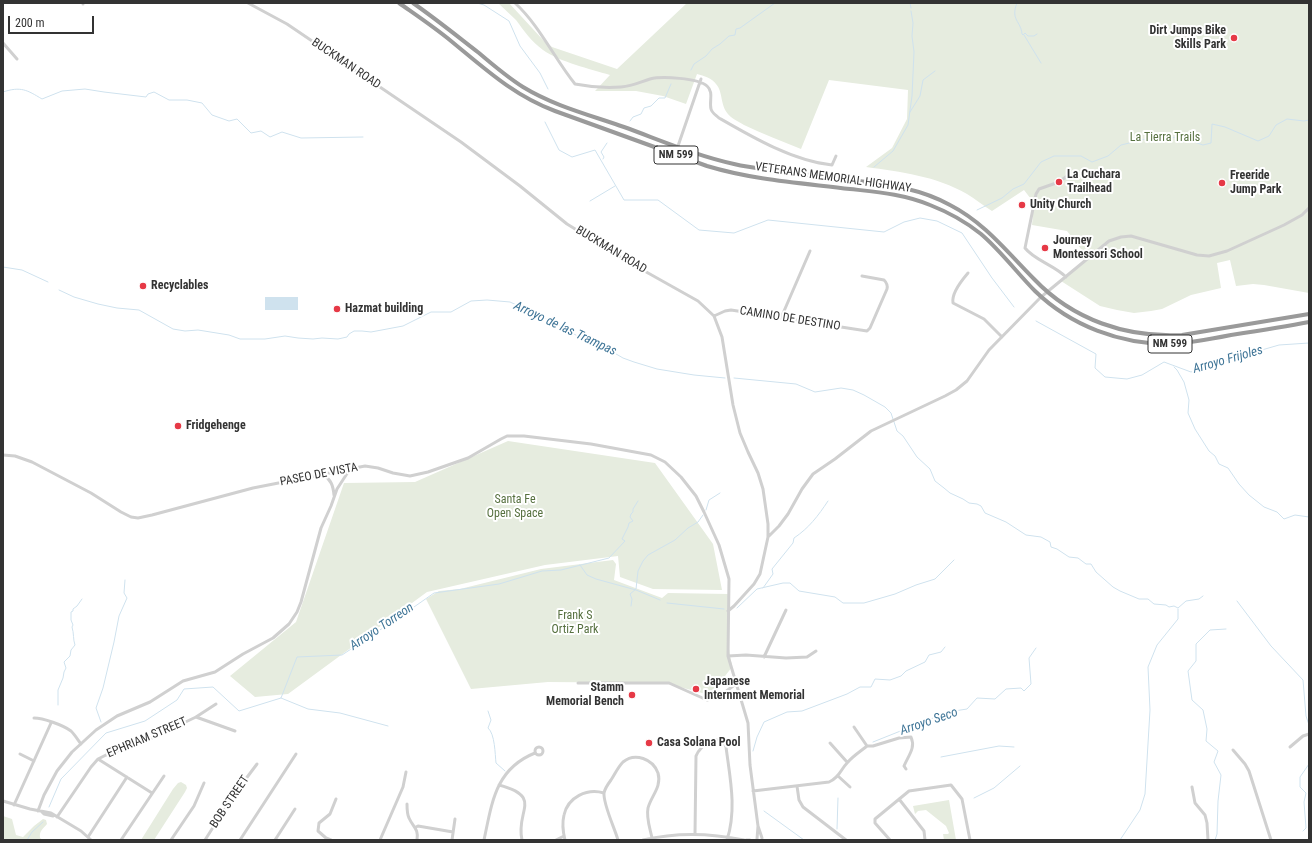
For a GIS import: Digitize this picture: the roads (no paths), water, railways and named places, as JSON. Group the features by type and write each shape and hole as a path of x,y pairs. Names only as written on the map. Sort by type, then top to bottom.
{"highway":[{"name":"VETERANS MEMORIAL HIGHWAY","path":"399,3 440,32 508,87 545,108 727,171 758,177 893,194 913,199 942,210 982,235 1041,297 1065,315 1088,327 1112,336 1148,343 1170,344 1309,322"},
{"name":"VETERANS MEMORIAL HIGHWAY","path":"413,3 439,21 508,77 530,91 563,106 711,158 736,165 907,188 933,197 957,208 983,226 1047,292 1090,320 1110,327 1127,332 1151,335 1182,335 1309,314"}],"street":[{"name":"BUCKMAN ROAD","path":"248,3 287,24 461,142 568,224 632,264 698,301 714,316 722,337 733,405 740,433 758,473 763,489 768,524 768,537 762,569 757,580 728,611"},
{"path":"515,3 528,16 575,84 604,88 632,85 662,78 700,81 710,89 711,109 714,114 756,139 786,152 824,164 832,165 836,156"},
{"path":"3,43 17,59"},
{"path":"678,146 700,81"},
{"path":"1066,277 1059,270 1029,253 1025,248 1036,194 1039,189 1059,182 1070,174"},
{"path":"768,537 780,526 802,489 814,474 871,431 932,403 956,390 967,381 985,355 1041,297 1109,241 1121,237 1131,236 1197,255 1209,256 1227,251 1284,225 1309,208"},
{"path":"781,318 810,251"},
{"path":"968,273 959,284 952,299 953,303 984,319 1002,337"},
{"name":"CAMINO DE DESTINO","path":"714,316 731,310 867,331 870,328 888,285 884,280 862,276"},
{"name":"PASEO DE VISTA","path":"3,455 15,456 32,462 91,493 121,512 138,518 253,488 365,466 410,476 428,472 468,458 501,438 507,436 575,442 651,455 664,462 681,477 696,496 719,545 726,568 729,588 728,656 748,723 758,826"},
{"path":"40,812 44,795 57,771 72,752 96,730 111,720 150,702 182,681 215,672 243,654 273,638 289,624 297,612 301,602 316,542 337,490 350,469"},
{"path":"323,474 330,480 334,488 334,497"},
{"path":"764,657 786,610"},
{"path":"728,656 746,655 786,658 808,656 816,651"},
{"path":"578,684 669,683 708,700 720,696 737,684"},
{"name":"EPHRIAM STREET","path":"57,817 90,767 98,760 106,755 154,737 196,717 216,704"},
{"name":"EPHRIAM STREET","path":"196,717 235,731"},
{"path":"34,718 41,719 70,731 81,744"},
{"path":"14,805 51,723"},
{"path":"854,727 867,746"},
{"path":"1290,747 1303,736 1309,734"},
{"path":"754,791 828,782 838,776 847,762 867,746 873,746 899,738 912,737 914,747 904,766 906,769"},
{"path":"692,840 694,834 697,753 706,743 720,740 725,745 733,803 732,817 727,838"},
{"path":"830,743 847,762"},
{"path":"1233,750 1249,771 1271,840"},
{"path":"484,840 493,800 499,785 510,769 520,761 535,753"},
{"path":"20,754 34,761"},
{"path":"240,840 296,754"},
{"path":"618,840 605,803 604,793 621,765 628,759 635,757 644,758 650,762 656,768 659,777 659,782 650,803 648,813 652,838"},
{"path":"98,760 152,793"},
{"name":"BOB STREET","path":"205,840 240,785 257,764"},
{"path":"380,840 388,820 394,811 403,787 406,772"},
{"path":"121,840 164,776"},
{"path":"838,776 850,787"},
{"path":"88,837 127,777"},
{"path":"171,840 194,806 204,783"},
{"path":"499,785 516,790 523,798 525,806 521,828 522,840"},
{"path":"890,840 875,822 875,819 909,791 951,785 962,799 970,840"},
{"path":"797,786 799,800 803,807 846,840"},
{"path":"1192,787 1195,803 1205,815 1208,840"},
{"path":"556,840 565,838 563,816 572,800 579,795 586,793 604,793"},
{"path":"331,840 326,838 318,831 319,823 330,814 336,799"},
{"path":"899,799 924,831 925,840"},
{"path":"3,801 40,812 48,812 71,825 91,840"},
{"path":"407,804 409,820 416,827 418,837 417,840"},
{"path":"275,840 295,809"},
{"path":"452,840 455,819"},
{"path":"416,827 418,826 453,832"},
{"path":"758,826 764,839 756,840 758,826"},
{"path":"644,840 694,834 750,840"}],"water":[{"path":"265,297 298,297 298,310 265,310"}],"waterway":[{"path":"477,3 484,5 509,21 520,46 540,73 548,89"},
{"path":"691,70 694,64 706,56 712,49 729,36 735,35 736,29 740,28 775,3"},
{"path":"910,3 911,8"},
{"path":"1017,3 1015,17 1022,34 1023,35 1025,33 1028,36 1034,36 1037,34"},
{"path":"874,167 893,151 908,125 912,96 914,52 911,11"},
{"path":"1024,35 1041,63"},
{"path":"910,112 920,96 923,80 935,71"},
{"path":"630,121 633,117 641,114 644,108 651,106 659,98 665,98 671,84"},
{"path":"3,92 19,89 32,93 42,99 62,91 85,89 146,97 148,94 154,92 169,100 187,100 202,103 212,115 229,121 237,119 251,133 261,131 270,137 282,132 301,138 363,137"},
{"path":"977,210 1002,198 1013,189 1024,184 1041,162 1054,156 1081,156 1092,162 1108,156 1121,145 1158,136 1168,138 1180,137 1203,145 1211,143 1212,124 1225,127 1258,141 1269,136 1276,125 1287,119 1304,121 1309,120"},
{"path":"545,122 559,150 572,157 595,150 624,200 658,200 699,230 734,233 768,220 884,232 904,222 920,218 937,221 962,233 992,278 1014,307"},
{"path":"603,159 604,157 601,152 607,143"},
{"path":"590,201 615,186"},
{"name":"Arroyo de las Trampas","path":"3,267 22,270 48,282"},
{"name":"Arroyo de las Trampas","path":"59,290 74,297 98,304 117,308 139,310 173,329 185,331 198,330 229,335 240,339 265,339 285,336 313,339 338,339 347,337 354,331 371,332 403,326 431,312 451,312 471,301 487,300 510,302 558,324 579,337 634,362 657,369 725,378"},
{"name":"Arroyo Frijoles","path":"1036,321 1096,354 1095,368 1105,377 1127,379 1142,375 1164,362 1191,372 1279,345 1309,343"},
{"path":"1174,367 1184,382 1189,400 1188,413 1195,429 1209,451 1215,456 1219,464 1228,468 1249,495 1264,507 1277,512 1284,519 1295,515 1309,517"},
{"name":"Arroyo de las Trampas","path":"734,378 796,384 815,392 841,388 853,390 864,395 885,407 891,413 897,431 903,436 917,457 930,469 935,481 950,493 969,503 981,506 985,513 1006,522 1026,535 1041,537 1050,542 1051,547 1069,557 1078,558 1086,564 1091,564 1096,572 1113,587 1139,599 1148,599 1154,604 1166,605 1169,607 1174,606 1178,608 1186,601 1199,599 1203,596"},
{"path":"706,510 709,500 720,493"},
{"name":"Arroyo Torreon","path":"49,807 61,779 106,733 145,721 177,700 184,689 213,687 239,711 281,698 297,657 342,655 434,593 499,584 542,571 561,570 609,558 625,541 622,539 629,523 633,521 630,517 638,501"},
{"path":"763,588 773,574 772,569 793,543 794,538 813,521 828,501"},
{"path":"631,606 632,599 630,594 636,589 638,571 643,561 648,555 675,540 688,528 698,522 703,515"},
{"path":"737,608 757,589 783,583 790,583 799,591 835,597 843,603 864,603 895,594 935,579 954,560"},
{"path":"580,565 587,575 596,579 636,590 660,600"},
{"path":"101,722 96,708 103,688 119,616 127,598 124,593 125,580"},
{"path":"58,705 58,690 66,668 64,662 70,656 71,650 75,645 71,612 82,599"},
{"path":"1237,601 1271,646 1303,680 1306,716 1309,725"},
{"path":"667,603 724,609"},
{"path":"1120,840 1140,810 1145,794 1150,710 1148,667 1157,645 1178,619 1178,609"},
{"path":"1215,840 1217,834 1218,801 1221,775 1214,762 1218,751 1206,741 1207,729 1203,710 1192,700 1188,671 1196,661 1196,644 1210,630 1226,629"},
{"path":"753,751 757,737 764,722 787,712 802,711 847,694 860,687 871,687 875,679 890,680 901,676 906,671 925,662 929,655 941,652 945,647"},
{"name":"Arroyo Seco","path":"873,742 948,712 967,709 977,698 995,699 1006,689 1021,688 1024,691 1031,684 1029,658 1036,648"},
{"path":"281,698 308,709 340,713 388,726"},
{"path":"488,711 491,720 488,728 493,739 496,763 505,771"},
{"path":"941,757 999,746 1014,747"},
{"path":"1303,831 1306,828 1304,802 1306,793 1300,787 1300,777 1309,764"},
{"path":"974,798 994,788 1020,766"},
{"path":"837,829 838,798"},
{"path":"764,811 804,840"},
{"path":"27,840 32,832 43,822"}],"place":[{"name":"Dirt Jumps Bike Skills Park","path":"1234,38"},
{"name":"La Cuchara Trailhead","path":"1059,182"},
{"name":"Freeride Jump Park","path":"1222,183"},
{"name":"Unity Church","path":"1022,205"},
{"name":"Journey Montessori School","path":"1045,248"},
{"name":"Recyclables","path":"143,286"},
{"name":"Hazmat building","path":"337,309"},
{"name":"Fridgehenge","path":"178,426"},
{"name":"Japanese Internment Memorial","path":"696,689"},
{"name":"Stamm Memorial Bench","path":"632,695"},
{"name":"Casa Solana Pool","path":"649,743"}],"park label":[{"name":"La Tierra Trails","path":"1165,138"},
{"name":"Santa Fe Open Space","path":"515,507"},
{"name":"Frank S Ortiz Park","path":"575,623"}]}
